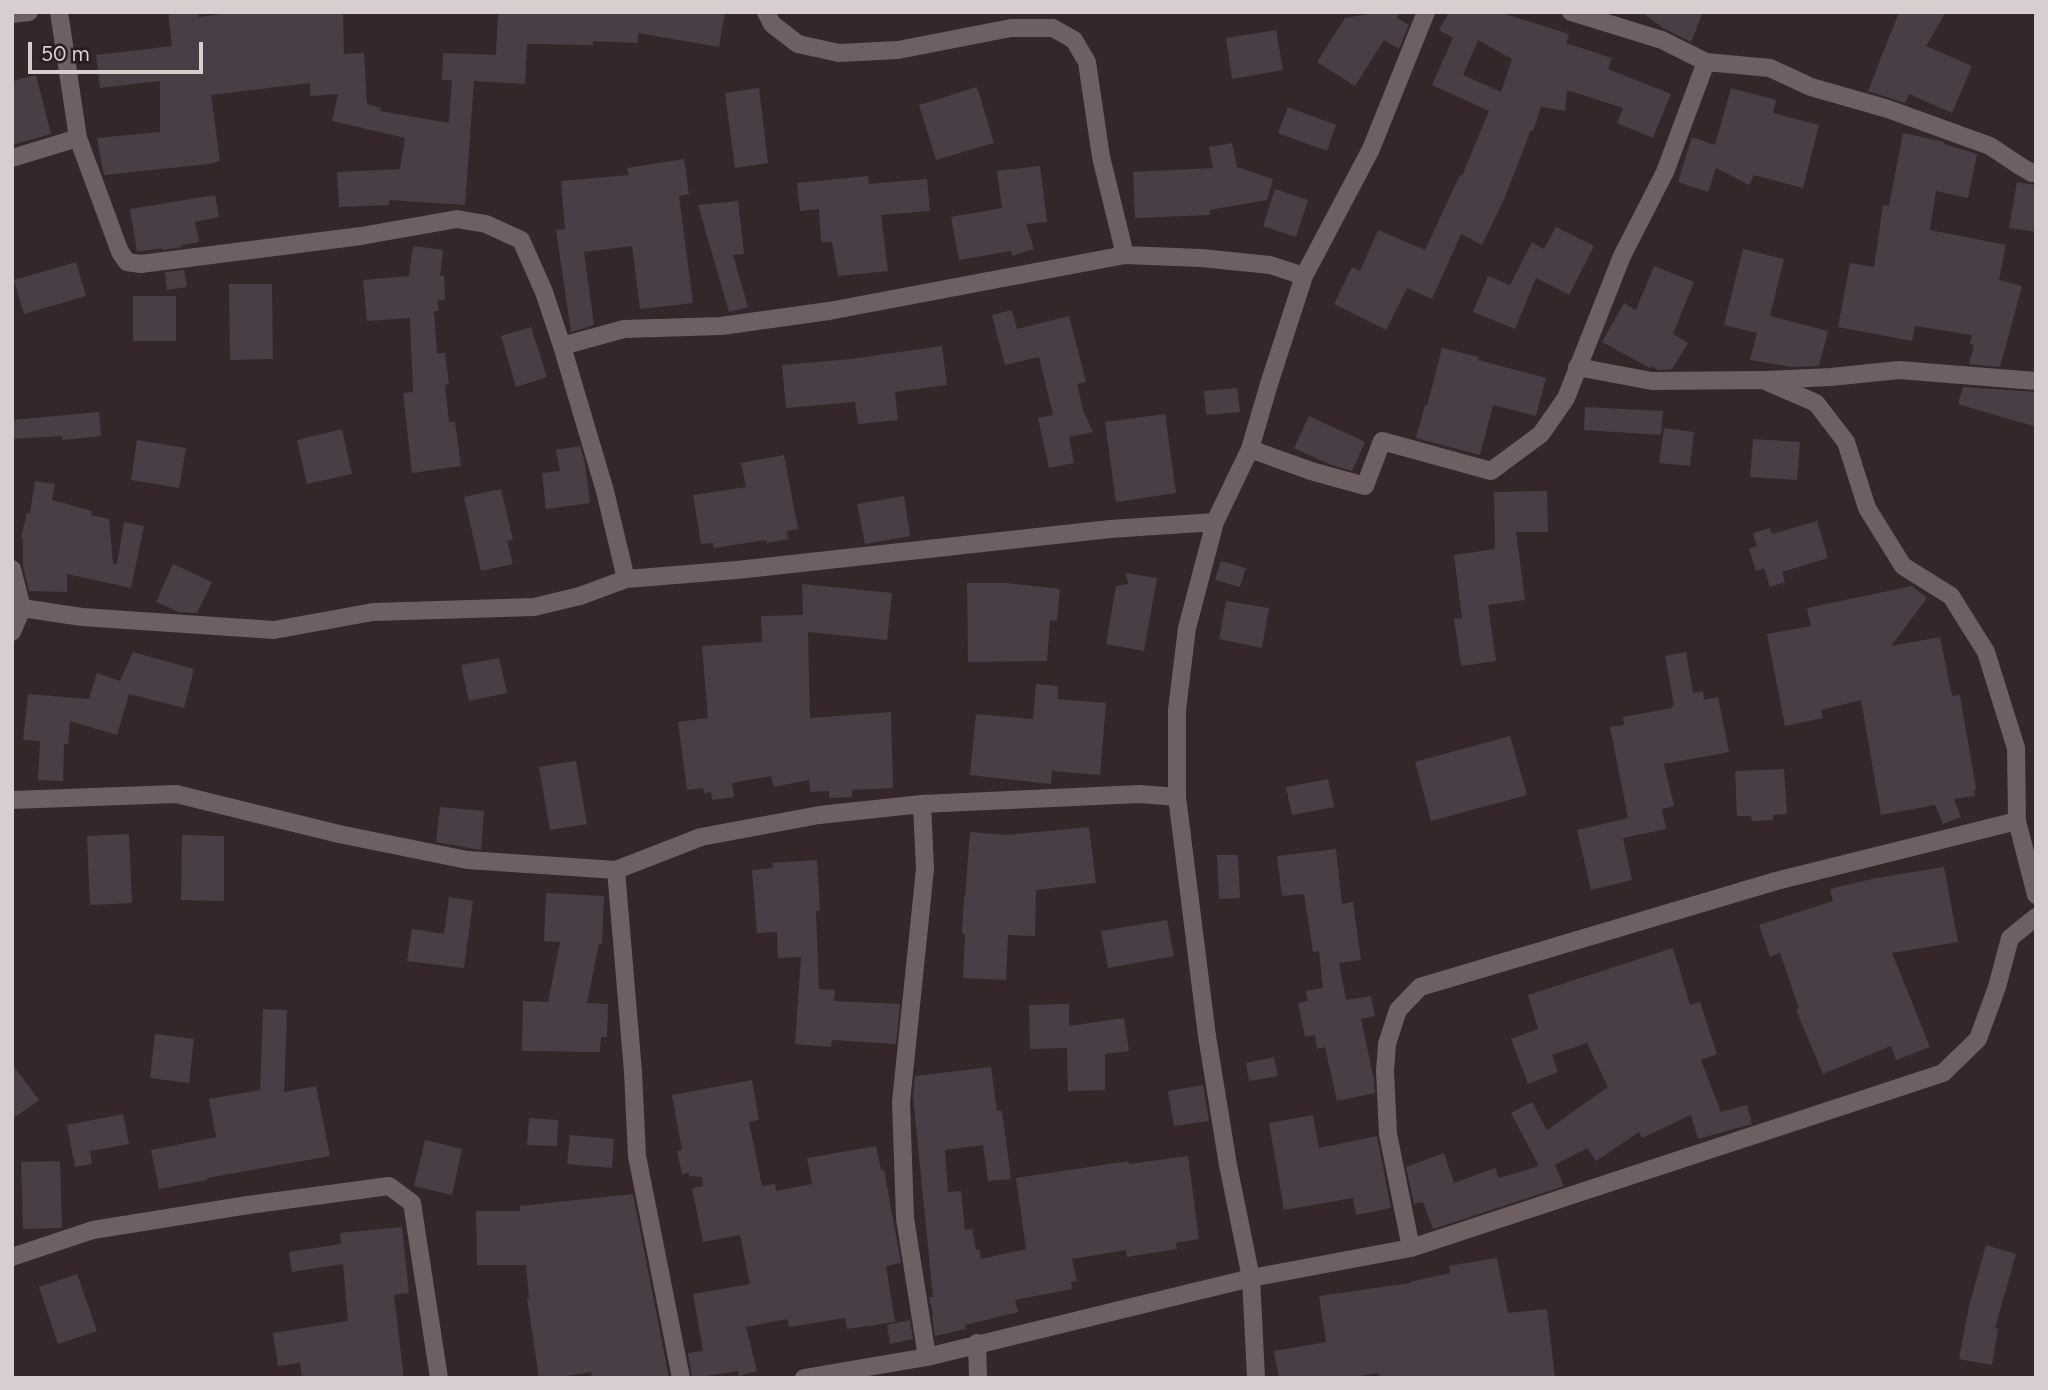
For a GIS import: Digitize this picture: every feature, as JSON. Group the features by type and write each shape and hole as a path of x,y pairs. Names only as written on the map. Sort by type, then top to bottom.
{"street":[{"path":"12,14 29,12"},
{"path":"59,12 78,138 120,252 127,262 141,264 360,236 457,219 486,224 521,240 544,292 562,346 605,491 626,579"},
{"path":"766,12 772,24 798,44 839,53 898,50 1011,28 1053,28 1074,40 1087,62 1101,157 1125,255"},
{"path":"1255,1378 1251,1278 1228,1165 1207,1036 1177,797 1177,710 1187,628 1215,522 1250,449 1304,276 1371,149 1426,12"},
{"path":"1571,12 1662,40 1706,62 1770,68 1811,87 1888,110 1990,146 2032,173 2036,172"},
{"path":"1250,449 1311,471 1365,486 1382,441 1491,471 1541,434 1566,398 1622,256 1665,172 1706,62"},
{"path":"12,158 78,138"},
{"path":"562,346 624,329 721,326 829,311 1125,255 1201,258 1270,265 1304,276"},
{"path":"1577,367 1652,381 1831,377 1899,370 2036,381"},
{"path":"1763,380 1816,403 1846,442 1867,508 1903,566 1951,596 1986,652 2016,748 2017,821 2036,895"},
{"path":"22,608 82,617 274,630 373,612 534,607 580,596 626,579 1110,529 1215,522"},
{"path":"12,569 22,608 12,632"},
{"path":"12,800 176,794 340,834 467,860 616,870 701,837 819,815 922,804 1140,794 1177,797"},
{"path":"922,804 925,869 901,1102 905,1218 927,1357"},
{"path":"1411,1248 1388,1134 1385,1071 1387,1044 1398,1010 1420,987 1776,881 2017,821"},
{"path":"616,870 633,1072 637,1156 681,1378"},
{"path":"804,1378 927,1357 1251,1278 1411,1248 1942,1073 1978,1040 1997,987 2010,938 2036,917"},
{"path":"12,1257 93,1230 389,1186 412,1203 439,1378"},
{"path":"978,1343 978,1378"}],"building":[{"path":"168,12 198,12 198,17 241,12 343,12 344,54 364,53 367,104 381,108 380,111 449,123 452,80 442,80 443,53 496,55 498,12 725,12 719,47 638,33 638,43 593,41 593,45 527,44 525,84 474,81 465,205 389,200 389,205 339,207 337,172 400,169 405,138 332,121 338,94 310,96 310,83 211,95 220,161 104,175 97,138 160,132 160,81 100,88 96,55 172,46"},
{"path":"1399,12 1397,18 1409,25 1399,49 1384,40 1355,86 1317,62 1345,18"},
{"path":"1449,12 1499,12 1569,34 1566,43 1612,58 1608,69 1671,94 1653,138 1617,123 1623,108 1567,90 1565,111 1541,107 1505,197 1482,245 1461,234 1432,299 1407,288 1386,330 1334,304 1352,267 1360,271 1378,230 1425,250 1460,175 1462,176 1489,111 1432,85 1453,38 1439,30","holes":["1478,40 1512,59 1501,92 1463,75"]},
{"path":"1641,12 1703,12 1691,42 1663,28"},
{"path":"1899,12 1946,12 1926,46 1972,66 1952,113 1909,94 1905,103 1868,91"},
{"path":"1276,30 1283,70 1232,79 1226,38"},
{"path":"36,75 51,134 12,145 12,81"},
{"path":"977,87 994,143 936,160 919,105"},
{"path":"759,88 768,163 735,168 725,93"},
{"path":"1731,88 1776,100 1773,113 1819,125 1803,188 1754,175 1749,185 1716,168 1708,192 1678,182 1692,137 1715,145"},
{"path":"1288,107 1336,125 1327,151 1278,133"},
{"path":"1903,133 1944,142 1977,154 1968,198 1936,191 1930,230 2006,245 1999,280 2022,286 2000,367 1969,364 1974,345 1970,344 1972,335 1915,326 1912,341 1838,327 1850,263 1874,267 1883,205 1889,206"},
{"path":"1232,143 1237,167 1273,179 1267,200 1210,210 1210,215 1135,218 1133,172 1213,168 1209,147"},
{"path":"684,159 689,194 679,196 693,303 640,309 632,246 584,252 594,325 571,332 556,230 565,229 561,181 629,175 627,168"},
{"path":"1040,166 1047,222 1026,224 1034,249 1012,256 1011,251 959,260 951,217 1002,208 997,171"},
{"path":"868,176 869,184 927,179 930,211 881,215 888,271 838,276 832,242 821,242 819,209 800,211 797,183"},
{"path":"2017,182 2036,185 2036,232 2009,228"},
{"path":"1275,189 1308,200 1296,237 1263,226"},
{"path":"215,195 219,217 195,222 199,242 181,245 182,247 137,252 130,209"},
{"path":"738,201 744,254 733,255 748,307 729,312 698,205"},
{"path":"1556,227 1594,246 1569,295 1536,278 1515,329 1473,312 1488,276 1510,285 1532,242 1544,249"},
{"path":"413,246 443,250 440,276 444,275 445,299 437,301 439,311 434,311 437,353 445,353 449,384 445,385 449,422 455,422 461,466 412,473 403,393 413,392 410,318 367,321 363,280 409,276"},
{"path":"1743,249 1784,259 1770,316 1828,331 1819,366 1792,367 1750,360 1757,333 1724,325"},
{"path":"76,262 86,296 24,314 14,280"},
{"path":"1654,266 1694,282 1673,334 1688,343 1672,369 1650,368 1602,342 1624,303 1636,310"},
{"path":"184,270 187,287 167,290 165,272"},
{"path":"229,284 272,284 273,359 230,360"},
{"path":"133,296 176,296 176,341 133,341"},
{"path":"1012,310 1017,329 1069,316 1086,382 1077,384 1083,410 1093,432 1069,437 1074,463 1049,468 1038,418 1053,415 1039,357 1005,365 992,315"},
{"path":"531,327 547,377 516,387 501,336"},
{"path":"942,346 947,385 895,392 898,420 858,424 855,402 786,408 782,365 851,359"},
{"path":"1442,348 1546,378 1536,416 1493,405 1480,455 1416,438"},
{"path":"1963,387 2036,392 2036,427 1958,404"},
{"path":"1237,388 1240,412 1206,415 1204,391"},
{"path":"1585,407 1663,411 1661,435 1584,430"},
{"path":"99,412 101,436 62,440 62,436 12,439 12,420"},
{"path":"1165,414 1176,493 1116,502 1105,422"},
{"path":"1309,416 1365,442 1352,471 1294,448"},
{"path":"1664,428 1694,432 1690,466 1659,463"},
{"path":"342,429 352,474 307,484 297,440"},
{"path":"1753,439 1800,442 1797,480 1750,477"},
{"path":"137,440 186,448 179,488 131,480"},
{"path":"580,446 590,503 546,509 542,473 560,471 556,450"},
{"path":"784,455 798,529 787,531 788,539 767,543 766,540 714,548 713,543 701,544 693,495 746,487 741,463"},
{"path":"35,481 55,484 52,500 92,511 91,515 109,519 113,564 117,564 124,522 144,526 131,588 67,574 67,592 29,591 23,566 21,538 27,513 30,513"},
{"path":"501,489 513,540 507,541 513,564 481,571 464,497"},
{"path":"1547,491 1548,532 1516,532 1525,600 1488,605 1496,661 1461,666 1454,619 1462,618 1454,555 1495,549 1494,492"},
{"path":"904,496 910,536 865,544 857,504"},
{"path":"1817,521 1828,558 1782,572 1785,582 1770,587 1764,568 1756,571 1749,549 1757,546 1753,533 1770,528 1772,534"},
{"path":"1221,561 1246,568 1240,587 1215,580"},
{"path":"173,564 212,582 197,613 179,612 156,602"},
{"path":"1126,573 1157,578 1144,651 1106,644 1116,586 1128,584"},
{"path":"967,583 1006,583 1060,589 1057,621 1050,620 1047,661 968,662"},
{"path":"802,584 892,593 887,640 808,632 810,718 891,712 893,788 852,790 852,797 829,798 829,791 810,792 809,780 774,787 771,776 732,783 734,797 712,800 711,792 704,793 703,788 687,790 678,722 708,718 702,646 762,642 761,616 803,615"},
{"path":"1912,586 1927,598 1891,646 1940,637 1952,696 1960,695 1976,789 1975,796 1954,799 1961,817 1943,824 1935,805 1881,815 1861,700 1821,710 1823,718 1785,726 1767,634 1811,626 1807,608"},
{"path":"1226,601 1269,608 1262,648 1219,639"},
{"path":"133,652 194,669 184,708 129,694 117,735 70,721 68,744 64,744 63,781 38,780 40,741 23,740 28,694 89,699 97,673 120,681"},
{"path":"1686,652 1693,693 1703,691 1704,700 1718,697 1729,752 1664,764 1674,806 1662,809 1666,829 1623,838 1632,880 1591,890 1577,830 1628,818 1610,727 1624,725 1623,717 1672,708 1674,705 1665,656"},
{"path":"499,658 507,693 469,701 461,665"},
{"path":"1036,684 1058,686 1058,699 1106,703 1100,775 1052,771 1051,784 970,775 976,714 1033,719"},
{"path":"1510,736 1527,795 1431,821 1415,762"},
{"path":"576,761 587,824 550,830 539,767"},
{"path":"1784,769 1787,814 1773,815 1773,820 1752,821 1751,816 1737,816 1735,771"},
{"path":"1328,779 1334,807 1292,815 1286,787"},
{"path":"440,807 484,811 481,850 436,842"},
{"path":"1089,827 1096,883 1036,890 1035,936 1008,935 1006,980 963,978 965,934 962,934 970,832 1006,835"},
{"path":"129,834 132,903 90,905 87,836"},
{"path":"182,835 224,836 224,901 181,900"},
{"path":"1336,849 1342,904 1353,902 1361,960 1339,963 1346,1000 1371,996 1375,1016 1361,1019 1375,1093 1337,1101 1325,1047 1317,1049 1315,1035 1305,1037 1298,1003 1308,1001 1306,991 1323,988 1319,951 1313,952 1304,894 1282,896 1277,856"},
{"path":"1217,855 1238,855 1240,898 1219,899"},
{"path":"817,860 820,911 816,911 819,989 835,990 834,1001 900,1004 896,1044 832,1040 831,1047 795,1044 801,957 778,958 777,932 757,933 752,870 773,868 772,863"},
{"path":"1944,867 1958,942 1892,953 1930,1047 1896,1060 1891,1046 1823,1074 1796,1010 1799,1008 1780,953 1770,957 1759,925 1833,901 1830,889"},
{"path":"546,893 604,896 602,944 599,944 587,1003 608,1004 607,1037 601,1037 600,1052 522,1051 523,1001 548,1002 560,942 544,941"},
{"path":"449,897 473,901 464,968 407,961 412,929 444,934"},
{"path":"1167,920 1174,956 1108,968 1101,931"},
{"path":"1673,948 1690,1005 1700,1002 1717,1054 1701,1060 1721,1112 1747,1105 1752,1124 1698,1139 1691,1115 1642,1138 1639,1132 1596,1161 1587,1148 1555,1165 1564,1186 1433,1229 1423,1202 1414,1204 1406,1167 1444,1153 1454,1183 1495,1168 1499,1178 1539,1166 1511,1113 1532,1102 1547,1130 1608,1087 1587,1043 1552,1055 1558,1072 1528,1084 1511,1039 1538,1029 1528,995"},
{"path":"1069,1004 1069,1026 1124,1018 1129,1051 1105,1054 1105,1090 1068,1091 1067,1048 1030,1049 1029,1005"},
{"path":"263,1009 287,1010 284,1092 316,1086 330,1156 159,1189 151,1150 216,1137 209,1099 260,1090"},
{"path":"155,1034 194,1039 189,1083 150,1078"},
{"path":"1274,1057 1278,1076 1249,1081 1246,1063"},
{"path":"12,1064 39,1100 12,1119"},
{"path":"991,1067 997,1111 1002,1111 1011,1179 988,1181 983,1145 945,1150 948,1192 961,1191 965,1230 972,1229 976,1250 979,1249 981,1259 1026,1249 1016,1178 1129,1161 1129,1164 1188,1156 1199,1239 1176,1243 1177,1249 1127,1257 1126,1250 1072,1259 1077,1281 1071,1282 1072,1289 1015,1300 1018,1312 965,1325 966,1329 935,1336 929,1297 933,1297 913,1096 915,1076"},
{"path":"752,1080 759,1120 749,1122 762,1186 775,1184 776,1191 812,1184 807,1158 876,1146 881,1170 884,1170 901,1263 886,1266 895,1322 847,1329 845,1318 789,1327 787,1319 746,1327 757,1371 739,1376 738,1371 692,1378 688,1353 703,1351 693,1294 750,1284 740,1235 703,1242 692,1188 703,1186 702,1177 682,1174 677,1151 682,1150 672,1095"},
{"path":"1203,1085 1209,1121 1174,1126 1168,1091"},
{"path":"123,1114 129,1144 90,1151 92,1164 75,1167 67,1125"},
{"path":"1313,1115 1319,1148 1377,1136 1391,1208 1356,1215 1353,1198 1284,1210 1269,1123"},
{"path":"529,1118 558,1120 557,1146 527,1145"},
{"path":"570,1135 614,1139 612,1168 567,1164"},
{"path":"425,1140 462,1149 452,1195 414,1186"},
{"path":"60,1161 62,1228 23,1229 21,1162"},
{"path":"633,1194 669,1378 592,1378 591,1372 539,1378 527,1298 526,1265 477,1265 476,1211 520,1211 520,1206"},
{"path":"402,1227 409,1293 394,1295 404,1378 302,1378 300,1363 278,1366 273,1333 348,1321 343,1264 292,1272 289,1252 341,1244 340,1233"},
{"path":"1986,1245 2016,1254 1995,1328 1998,1329 1992,1365 1959,1359 1969,1306"},
{"path":"1497,1258 1508,1313 1547,1309 1555,1378 1380,1378 1379,1373 1348,1378 1279,1378 1274,1351 1326,1342 1319,1296 1410,1283 1450,1273 1449,1266"},
{"path":"77,1274 97,1331 58,1344 39,1287"},
{"path":"910,1320 913,1339 890,1344 887,1325"}]}
